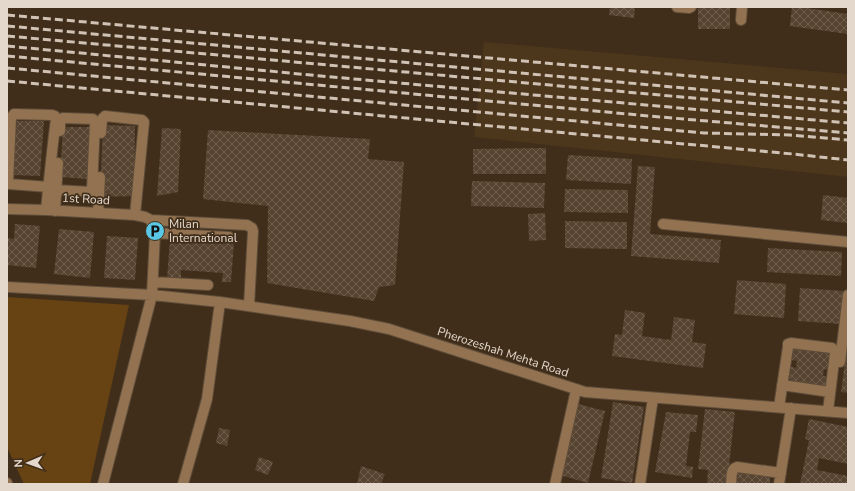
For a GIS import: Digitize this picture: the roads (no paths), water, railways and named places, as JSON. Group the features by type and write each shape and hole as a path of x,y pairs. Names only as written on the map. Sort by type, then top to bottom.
{"street":[{"path":"677,7 691,7"},
{"path":"741,20 742,7"},
{"path":"51,210 52,189 56,119 55,116 12,115 9,184 52,189 88,192 91,192 92,189 95,123 93,119 63,118 60,120 52,189"},
{"path":"98,213 102,119 105,116 142,120 144,122 135,215"},
{"name":"1st Road","path":"7,209 135,215 151,220 247,225 252,228 253,231 249,306"},
{"path":"103,484 152,295 155,232 151,220"},
{"path":"663,224 848,242"},
{"path":"155,232 229,237"},
{"path":"153,282 208,285"},
{"name":"Pherozeshah Mehta Road","path":"7,287 152,295 220,302 350,321 389,329 585,392 848,413"},
{"path":"831,412 848,295"},
{"path":"183,484 208,399 220,302"},
{"path":"778,407 788,344 791,343 832,348 834,350 835,353 830,392 831,412"},
{"path":"782,385 830,392"},
{"path":"555,484 576,390"},
{"path":"640,484 653,398"},
{"path":"779,484 791,408"},
{"path":"731,484 732,470 733,468 737,467 781,473"}],"railway":[{"path":"7,15 848,90"},
{"path":"7,26 848,103"},
{"path":"7,36 848,112"},
{"path":"7,46 321,76 848,123"},
{"path":"7,56 660,117 848,133"},
{"path":"7,68 704,133 790,135 848,140"},
{"path":"7,81 848,160"}],"place":[{"name":"Milan International","path":"155,231"}]}
